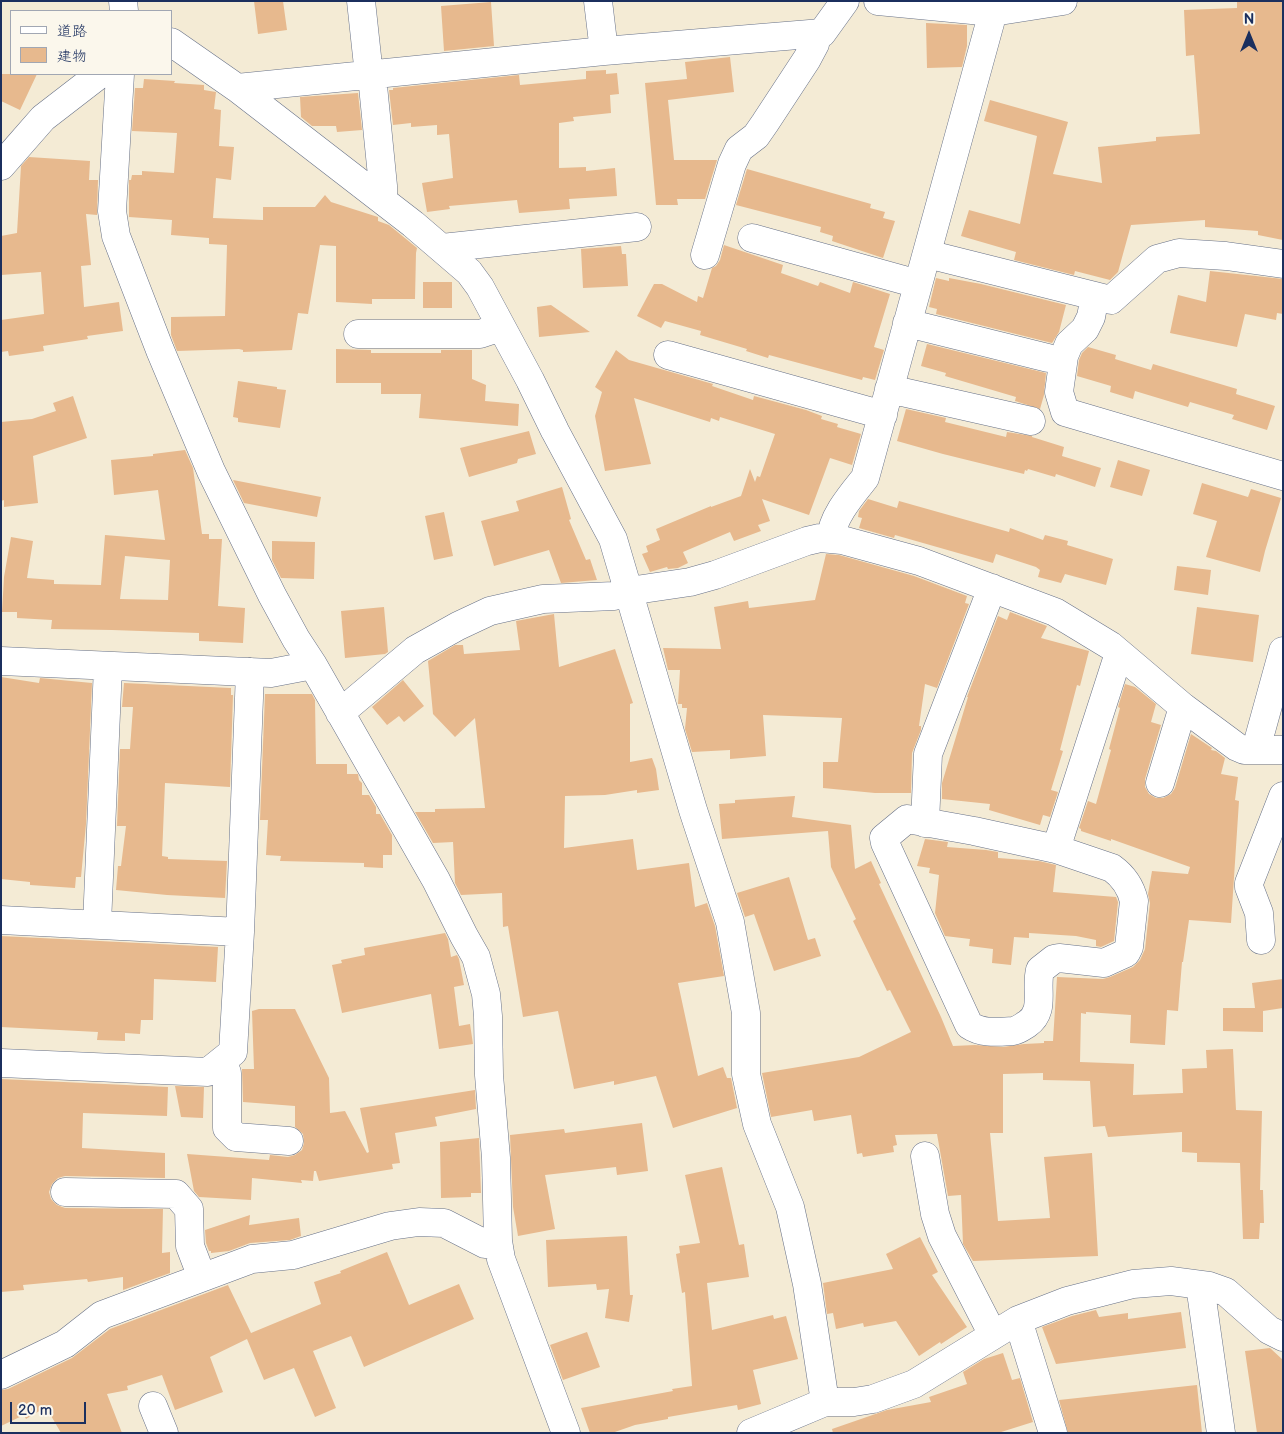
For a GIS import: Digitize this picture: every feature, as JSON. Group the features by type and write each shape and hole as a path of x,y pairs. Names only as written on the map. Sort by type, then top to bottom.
{"street":[{"path":"360,1 369,75 373,86 383,200"},
{"path":"598,1 604,51"},
{"path":"237,88 604,51 822,33 845,1"},
{"path":"878,1 993,12 1063,1"},
{"path":"831,538 831,532 848,499 865,478 993,12"},
{"path":"705,255 732,164 739,149 756,136 807,59 815,44 817,33"},
{"path":"172,43 237,88 383,200 469,272 501,327 613,538 693,810 730,922 746,1013 746,1074 757,1124 790,1207 807,1284 825,1402"},
{"path":"1,166 43,118 99,75"},
{"path":"120,75 112,210 116,236 160,350 211,471 272,595 436,880 476,956 486,994 488,1016 489,1075 496,1158 501,1259 566,1433"},
{"path":"442,248 637,227"},
{"path":"752,238 918,284"},
{"path":"927,254 1111,300 1157,259 1179,253 1226,256 1283,264"},
{"path":"1095,296 1091,317 1085,329 1070,344 1064,356 1059,392 1065,412 1283,476"},
{"path":"907,323 1048,358"},
{"path":"358,334 480,334 501,327"},
{"path":"668,355 886,402 1031,421"},
{"path":"340,713 415,650 490,611 543,599 600,598 629,591 690,582 715,575 807,541 831,538 919,561 1055,612 1119,653 1183,707 1237,747 1244,750 1283,750"},
{"path":"925,822 928,754 992,588"},
{"path":"1056,849 1119,653"},
{"path":"1256,749 1282,655"},
{"path":"1,660 271,673 313,665"},
{"path":"97,924 108,666"},
{"path":"1,1063 208,1072 233,1052 240,932 250,672"},
{"path":"1160,783 1183,707"},
{"path":"1261,940 1259,913 1249,883 1283,796"},
{"path":"907,819 1056,849 1112,868 1120,874 1134,901 1129,947 1126,953 1104,963 1059,958 1054,960 1040,970 1038,1011 1035,1018 1017,1030 985,1032 974,1028 969,1025 884,838 907,819"},
{"path":"1,920 240,932"},
{"path":"222,1060 227,1073 227,1128 236,1137 289,1141"},
{"path":"926,1156 934,1214 942,1236 993,1335"},
{"path":"65,1192 176,1194 189,1209 190,1246 198,1267 205,1276"},
{"path":"1,1375 65,1344 102,1314 252,1259 293,1255 390,1226 419,1222 444,1223 485,1244 499,1246"},
{"path":"751,1433 825,1402 854,1402 873,1399 914,1384 1018,1320 1067,1301 1133,1284 1171,1281 1200,1284 1226,1292 1269,1330 1283,1338"},
{"path":"1200,1284 1221,1433"},
{"path":"1018,1320 1053,1433"},
{"path":"153,1406 164,1433"}],"building":[{"path":"254,1 283,1 287,30 258,34"},
{"path":"1237,1 1283,1 1283,240 1258,235 1258,231 1205,227 1205,220 1131,225 1118,272 1110,280 1075,271 1074,275 1014,260 1016,252 961,236 969,210 1020,224 1037,136 984,121 990,100 1068,122 1053,174 1102,183 1098,147 1156,141 1156,137 1200,134 1194,55 1186,56 1184,10 1237,8"},
{"path":"491,2 494,46 444,51 441,6"},
{"path":"926,23 967,25 967,46 962,67 927,68"},
{"path":"730,57 734,92 668,100 674,160 717,160 705,199 677,199 678,205 656,205 645,83 687,79 685,62"},
{"path":"606,70 606,74 617,73 619,94 610,95 611,113 573,117 574,121 559,123 559,168 586,167 586,171 615,168 617,196 569,199 570,209 519,213 517,200 449,206 450,209 427,212 422,183 453,178 449,134 437,135 437,125 411,127 411,123 393,125 389,90 393,90 393,88 519,75 520,85 586,79 586,71"},
{"path":"1,74 37,75 20,110 1,101"},
{"path":"144,79 204,85 204,90 216,92 214,109 221,110 219,146 234,147 231,180 216,178 213,218 263,220 263,207 315,207 325,195 331,202 378,217 378,221 389,225 417,248 415,299 372,299 372,304 336,302 336,246 320,245 308,314 298,313 292,350 243,352 243,350 239,349 177,351 171,335 171,317 225,316 227,245 209,244 209,238 171,235 172,220 129,217 129,180 131,180 132,175 142,175 142,171 174,173 177,133 132,131 135,88 143,88"},
{"path":"358,93 362,130 337,132 336,126 312,126 301,117 300,97"},
{"path":"29,157 90,161 89,180 98,180 97,215 86,214 91,265 81,266 84,307 119,302 123,331 87,336 88,339 43,346 44,351 9,356 8,351 1,352 1,320 44,314 41,272 1,275 1,236 17,233 21,166"},
{"path":"747,169 871,204 870,208 885,212 883,218 895,221 883,258 832,241 833,236 820,232 821,227 736,205"},
{"path":"724,245 783,265 781,273 818,286 820,282 850,293 853,282 890,294 874,347 884,350 875,380 863,377 862,380 769,355 768,358 746,351 747,349 700,335 701,331 665,321 661,328 637,316 654,284 662,284 697,302 698,296 703,298 712,268 720,260"},
{"path":"621,246 622,254 626,254 628,286 583,288 581,249"},
{"path":"1210,271 1283,279 1283,314 1277,313 1276,320 1245,314 1237,347 1170,333 1178,295 1206,302"},
{"path":"936,278 949,281 949,278 981,284 1066,305 1059,332 1052,343 936,314 937,309 929,307"},
{"path":"423,282 452,282 452,308 423,308"},
{"path":"551,305 590,332 539,337 537,307"},
{"path":"927,344 1046,373 1044,395 1040,409 1015,401 1016,397 945,376 946,373 921,366"},
{"path":"1088,347 1116,355 1115,359 1151,370 1153,364 1237,389 1236,394 1275,406 1267,430 1232,419 1234,415 1190,402 1188,407 1135,391 1133,399 1110,392 1111,386 1077,376 1079,360 1082,353"},
{"path":"336,349 371,350 371,353 441,353 441,350 472,350 472,379 486,385 485,401 519,404 518,426 419,418 421,394 381,394 381,383 336,383"},
{"path":"616,350 629,360 713,384 712,386 753,400 754,396 806,410 822,416 821,419 838,424 837,427 861,434 852,465 830,458 809,515 762,499 770,521 758,525 761,531 734,541 730,532 683,552 688,563 678,568 668,569 667,567 650,572 642,554 648,552 646,546 660,540 656,529 711,506 741,496 750,469 755,482 757,476 760,477 775,434 720,417 719,421 711,418 710,422 634,398 651,464 605,471 595,416 602,392 595,387"},
{"path":"238,381 286,390 280,428 238,422 238,418 233,417"},
{"path":"73,396 87,438 33,456 38,503 4,507 4,500 1,501 1,422 32,419 56,411 53,403"},
{"path":"906,409 946,418 945,422 1006,437 1007,432 1032,436 1064,447 1062,456 1101,468 1095,487 1056,474 1055,477 1028,469 1027,471 1025,470 1024,474 897,441"},
{"path":"529,431 536,454 518,459 517,463 469,477 460,448"},
{"path":"185,450 193,468 202,534 209,534 209,539 222,539 218,606 245,608 243,643 199,641 199,633 51,629 52,620 17,618 17,612 2,612 4,577 11,537 33,541 27,578 54,580 54,584 101,585 105,535 165,540 158,490 114,495 111,460 153,456 153,454","holes":["125,556 170,560 168,600 120,599"]},
{"path":"1118,460 1150,470 1142,496 1110,487"},
{"path":"233,480 321,497 317,517 244,503"},
{"path":"1202,483 1248,497 1251,489 1281,498 1260,572 1206,557 1217,521 1193,514"},
{"path":"562,487 571,519 569,520 586,560 590,559 597,580 561,583 549,550 494,566 481,521 519,511 516,501"},
{"path":"868,499 897,508 899,501 1009,532 1010,528 1043,540 1045,535 1068,541 1067,545 1113,559 1106,585 1065,574 1061,583 1038,577 1040,570 1036,567 996,554 993,563 895,535 894,538 859,528 862,518 858,517 859,511"},
{"path":"444,512 453,556 434,560 425,516"},
{"path":"272,541 315,542 314,579 281,578 272,560"},
{"path":"826,554 839,555 914,576 967,596 965,603 969,604 937,688 925,684 919,726 921,726 921,730 912,753 911,793 875,793 823,788 823,762 838,762 842,718 763,715 766,756 730,759 730,750 692,752 685,729 687,708 682,708 682,704 678,704 680,670 668,670 663,648 721,649 714,607 748,601 749,608 815,600"},
{"path":"1177,566 1211,570 1208,595 1174,590"},
{"path":"384,607 388,652 385,654 345,658 341,611"},
{"path":"1197,607 1259,615 1253,662 1191,654"},
{"path":"1010,612 1047,626 1041,638 1089,651 1080,686 1077,685 1060,750 1063,751 1051,790 1058,792 1050,817 1043,815 1040,825 989,810 990,804 942,799 942,783 967,697 998,616 1007,620"},
{"path":"554,614 559,667 615,649 633,703 630,704 630,762 652,758 656,769 659,790 637,793 637,790 605,795 565,796 564,848 633,839 637,870 689,863 695,907 707,903 715,926 724,976 678,983 698,1076 723,1067 727,1078 731,1078 737,1108 673,1128 656,1076 614,1085 614,1081 574,1089 558,1011 523,1017 508,926 503,927 502,893 461,895 455,883 453,842 433,843 415,812 435,812 435,809 485,808 475,718 455,737 433,714 428,661 455,645 463,645 464,654 520,650 516,621"},
{"path":"1,677 39,683 40,678 92,683 86,824 81,877 76,877 75,888 30,885 30,882 1,879"},
{"path":"403,680 424,706 404,722 399,716 387,725 372,707"},
{"path":"124,683 231,688 231,695 233,695 230,787 165,783 162,856 168,857 168,859 227,861 225,898 116,890 118,866 121,866 126,826 117,826 120,749 130,749 133,707 122,707"},
{"path":"1125,684 1135,687 1156,704 1151,722 1161,725 1145,779 1145,787 1149,794 1156,798 1163,798 1171,794 1175,788 1191,734 1212,748 1211,750 1216,751 1225,758 1221,774 1238,777 1235,800 1239,801 1231,923 1189,920 1182,962 1178,1011 1167,1010 1165,1045 1130,1043 1131,1015 1081,1013 1080,1062 1134,1064 1133,1095 1183,1093 1182,1069 1207,1068 1206,1050 1233,1049 1236,1110 1262,1111 1260,1190 1263,1190 1264,1223 1260,1223 1259,1239 1243,1239 1240,1163 1197,1162 1197,1153 1182,1152 1182,1132 1108,1137 1105,1126 1093,1127 1090,1081 1043,1080 1043,1073 1003,1074 1003,1133 990,1133 998,1221 1050,1218 1044,1157 1092,1153 1098,1256 973,1261 963,1244 961,1195 948,1196 937,1134 895,1135 897,1145 893,1146 894,1152 863,1157 862,1153 857,1154 851,1115 814,1121 812,1110 771,1117 762,1073 859,1057 911,1032 890,990 887,991 853,921 856,919 831,867 828,831 722,839 719,804 735,803 735,800 795,796 792,817 851,825 855,869 871,861 881,883 879,884 953,1046 1003,1047 1053,1041 1057,977 1103,979 1133,967 1140,960 1145,949 1150,903 1148,894 1152,871 1188,874 1190,867 1111,839 1111,841 1081,831 1079,828 1088,801 1096,804 1111,750 1109,749"},
{"path":"265,694 312,694 315,700 316,764 347,764 347,774 358,774 359,780 362,783 362,795 369,795 376,807 376,814 380,814 392,835 392,855 383,855 383,868 364,867 364,863 280,861 281,856 266,855 268,820 260,820"},
{"path":"925,839 948,842 947,847 998,852 998,858 1039,861 1056,865 1053,892 1116,897 1118,902 1114,941 1101,947 1096,946 1096,940 1076,936 1029,933 1029,938 1014,937 1011,965 992,963 993,949 969,946 970,939 945,936 935,913 939,875 929,873 930,868 917,866"},
{"path":"789,877 808,940 815,938 821,956 774,971 754,914 745,917 737,893"},
{"path":"445,933 451,957 457,955 459,959 464,985 454,987 459,1026 470,1024 473,1044 439,1049 431,994 342,1013 332,965 342,963 341,960 365,955 364,948"},
{"path":"1,936 218,947 216,982 154,979 153,1020 141,1020 140,1034 125,1033 125,1041 97,1040 98,1032 1,1027"},
{"path":"1283,979 1283,1008 1263,1011 1263,1032 1223,1031 1223,1008 1255,1008 1252,983"},
{"path":"259,1009 295,1009 329,1078 330,1113 345,1111 367,1153 369,1152 360,1108 475,1090 476,1109 435,1117 437,1126 395,1133 400,1163 392,1164 393,1169 319,1181 316,1171 314,1171 313,1181 301,1180 302,1183 252,1178 251,1200 199,1197 194,1191 187,1154 269,1160 270,1155 288,1157 302,1150 304,1143 303,1134 295,1127 295,1106 243,1102 242,1069 254,1069 252,1011"},
{"path":"1,1079 168,1087 167,1116 83,1113 82,1148 165,1153 165,1178 65,1176 58,1178 52,1184 49,1192 51,1199 57,1205 65,1208 163,1209 162,1253 170,1252 170,1273 123,1290 123,1277 88,1282 87,1279 23,1285 24,1290 1,1292"},
{"path":"175,1086 204,1087 203,1118 181,1117"},
{"path":"642,1123 648,1171 617,1175 616,1167 545,1175 555,1229 518,1236 513,1207 510,1135 564,1129 565,1133"},
{"path":"479,1138 481,1193 471,1193 471,1197 441,1198 440,1142"},
{"path":"722,1167 739,1245 744,1244 749,1277 707,1283 712,1330 773,1315 774,1319 786,1316 798,1359 753,1370 761,1404 738,1410 737,1405 668,1417 668,1419 635,1425 612,1433 590,1433 581,1408 692,1386 685,1292 682,1293 676,1254 680,1253 679,1246 700,1243 685,1175"},
{"path":"250,1215 249,1225 299,1218 301,1236 290,1240 250,1243 229,1251 211,1253 209,1251 205,1230"},
{"path":"627,1236 630,1295 633,1295 629,1322 605,1318 609,1289 597,1290 596,1284 548,1287 546,1240"},
{"path":"920,1237 938,1272 932,1275 967,1327 919,1356 896,1321 864,1327 863,1323 836,1329 833,1313 827,1314 823,1283 893,1269 886,1254"},
{"path":"387,1252 409,1305 459,1284 474,1319 364,1367 351,1336 313,1351 336,1408 315,1417 294,1368 264,1380 247,1339 210,1357 223,1392 175,1410 162,1375 127,1386 128,1390 107,1394 122,1433 61,1433 46,1407 26,1419 24,1415 1,1426 1,1390 8,1389 72,1358 110,1329 228,1285 251,1333 321,1304 314,1282 341,1273 340,1271"},
{"path":"1096,1310 1099,1317 1128,1313 1128,1319 1181,1312 1186,1348 1056,1364 1042,1327"},
{"path":"587,1332 600,1367 563,1380 550,1345"},
{"path":"1270,1348 1283,1360 1283,1433 1257,1433 1245,1351"},
{"path":"1003,1353 1012,1380 1020,1378 1033,1422 998,1433 833,1433 832,1429 887,1410 931,1402 929,1397 967,1384 963,1372 984,1359"},
{"path":"1197,1385 1202,1433 1068,1433 1059,1400"}]}
